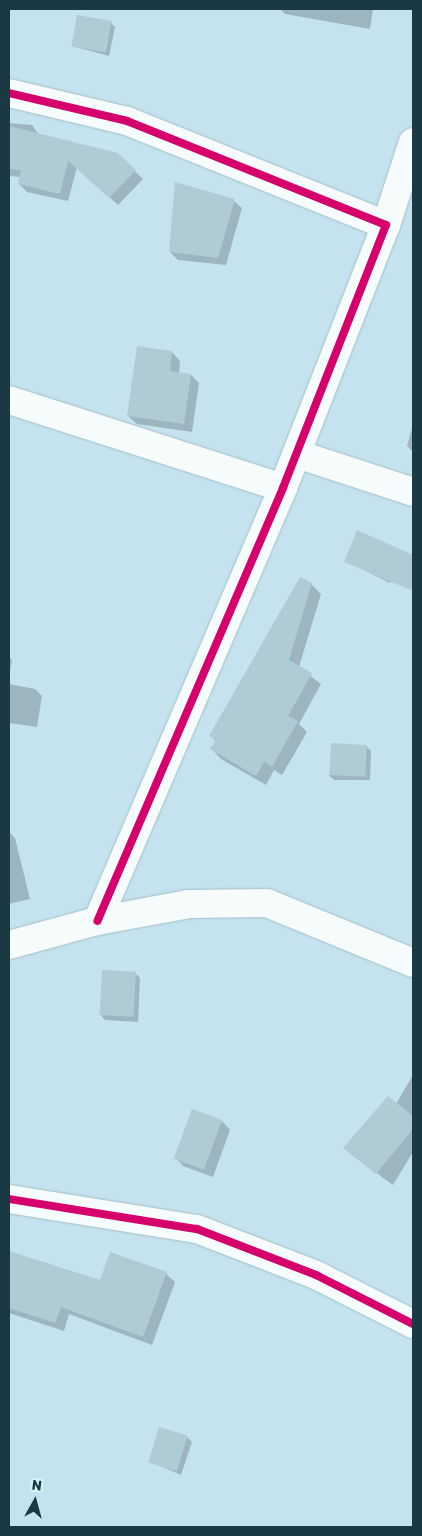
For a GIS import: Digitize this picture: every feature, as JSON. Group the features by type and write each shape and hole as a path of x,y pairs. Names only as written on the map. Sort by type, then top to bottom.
{"street":[{"path":"9,93 127,121 386,225"},
{"path":"97,921 297,454 386,225 413,142"},
{"path":"9,400 283,488"},
{"path":"297,454 413,492"},
{"path":"9,945 97,921 189,904 267,903 413,963"},
{"path":"9,1199 197,1229 316,1275 413,1324"}],"building":[{"path":"77,15 111,21 106,53 71,47"},
{"path":"9,126 118,153 136,170 109,198 68,161 60,194 18,184 21,170 9,169"},
{"path":"175,182 235,199 218,258 169,252"},
{"path":"137,346 172,351 170,371 191,374 184,424 127,416"},
{"path":"357,530 413,555 413,591 344,562"},
{"path":"300,577 312,583 289,660 312,673 288,716 298,721 272,767 264,762 256,776 210,749 216,739 209,736"},
{"path":"331,743 367,745 365,777 329,775"},
{"path":"102,970 136,972 134,1017 100,1015"},
{"path":"388,1096 413,1116 413,1129 376,1174 343,1148"},
{"path":"192,1109 222,1120 204,1170 174,1159"},
{"path":"9,1251 100,1280 110,1252 167,1272 143,1337 61,1307 55,1323 9,1308"},
{"path":"159,1427 188,1436 177,1471 148,1462"}],"cycle path":[{"path":"9,93 127,121 386,225 283,488 97,921"},
{"path":"9,1199 197,1229 316,1275 413,1324"}]}
